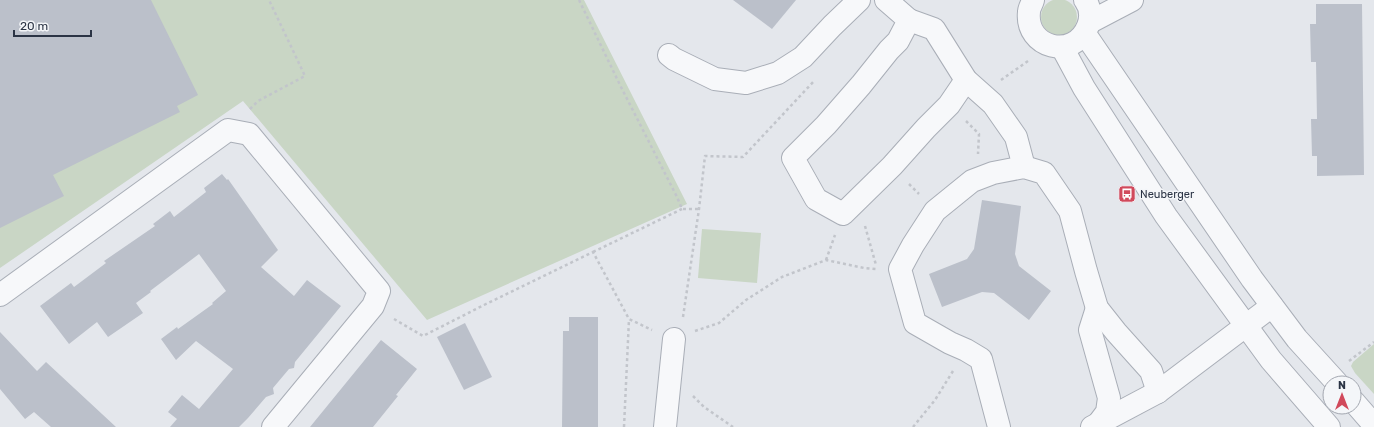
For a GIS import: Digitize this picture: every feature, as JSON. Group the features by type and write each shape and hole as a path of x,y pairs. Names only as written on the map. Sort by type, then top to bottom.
{"street":[{"path":"669,56 715,79 746,83 778,72 803,57 859,0"},
{"path":"886,0 908,20 934,30 973,87 993,104 1016,137 1024,167"},
{"path":"1033,0 1029,10 1029,22 1033,32 1041,41 1056,46 1075,43 1087,28 1132,0"},
{"path":"1085,0 1090,12 1087,28 1252,279 1298,339 1341,374"},
{"path":"908,20 898,41 831,120 794,158 816,199 842,214 892,166 949,105 973,87"},
{"path":"1056,46 1166,216 1271,360 1329,427"},
{"path":"0,295 228,130 249,134 379,292 373,306 273,427"},
{"path":"999,427 981,359 915,323 900,269 935,210 972,181 993,173 1024,167 1044,173 1070,210 1097,308 1151,371 1158,392"},
{"path":"1095,426 1158,392 1272,306"},
{"path":"1095,426 1107,412 1109,398 1090,330 1097,308"},
{"path":"665,427 670,373 677,338"},
{"path":"1362,411 1374,425"}],"path":[{"path":"228,130 258,101 305,76 269,0"},
{"path":"579,0 682,209"},
{"path":"973,87 1056,46"},
{"path":"677,338 699,209 705,156 743,157 818,77"},
{"path":"949,105 979,134 977,179"},
{"path":"892,166 935,210"},
{"path":"628,319 677,338 719,323 746,300 782,277 826,260 864,268 878,269 857,200"},
{"path":"373,306 423,336 682,209 699,209"},
{"path":"593,252 628,319 624,427"},
{"path":"1341,374 1374,342"},
{"path":"913,427 935,400 966,350"},
{"path":"670,373 704,407 733,427"}],"green space":[{"path":"1063,-1 1072,4 1076,10 1076,24 1072,30 1063,35 1055,35 1046,30 1042,24 1041,13 1046,4 1052,0"},
{"path":"0,0 584,0 687,204 427,320 243,101 0,268"},
{"path":"702,229 761,233 757,283 698,278"},
{"path":"1374,344 1374,394 1362,381 1362,375 1357,375 1355,373 1351,366 1353,362"}],"building":[{"path":"0,0 151,0 198,95 177,106 180,112 53,175 64,196 0,228"},
{"path":"733,0 796,0 772,29"},
{"path":"1316,4 1362,4 1364,175 1317,176 1317,156 1312,156 1311,119 1317,119 1316,62 1311,62 1310,24 1316,24"},
{"path":"222,174 227,180 228,179 278,250 261,267 294,296 307,280 341,306 295,362 294,368 289,369 273,388 274,394 266,397 239,427 170,427 177,419 168,412 182,395 199,409 233,369 196,341 176,360 161,339 213,304 212,303 226,291 199,254 136,303 143,313 108,337 97,322 69,344 40,306 71,283 74,287 106,263 104,261 155,226 153,224 170,211 174,217 206,192 204,188"},
{"path":"982,200 1021,206 1015,254 1019,266 1051,291 1029,320 994,293 982,292 942,307 929,274 967,259 974,249"},
{"path":"569,317 598,317 598,427 562,427 563,331 569,331"},
{"path":"465,323 492,377 464,390 437,337"},
{"path":"0,332 37,371 46,362 116,427 51,427 34,412 25,419 0,389"},
{"path":"381,340 417,369 373,427 310,427"}],"place":[{"name":"Neuberger","path":"1127,194"}]}
